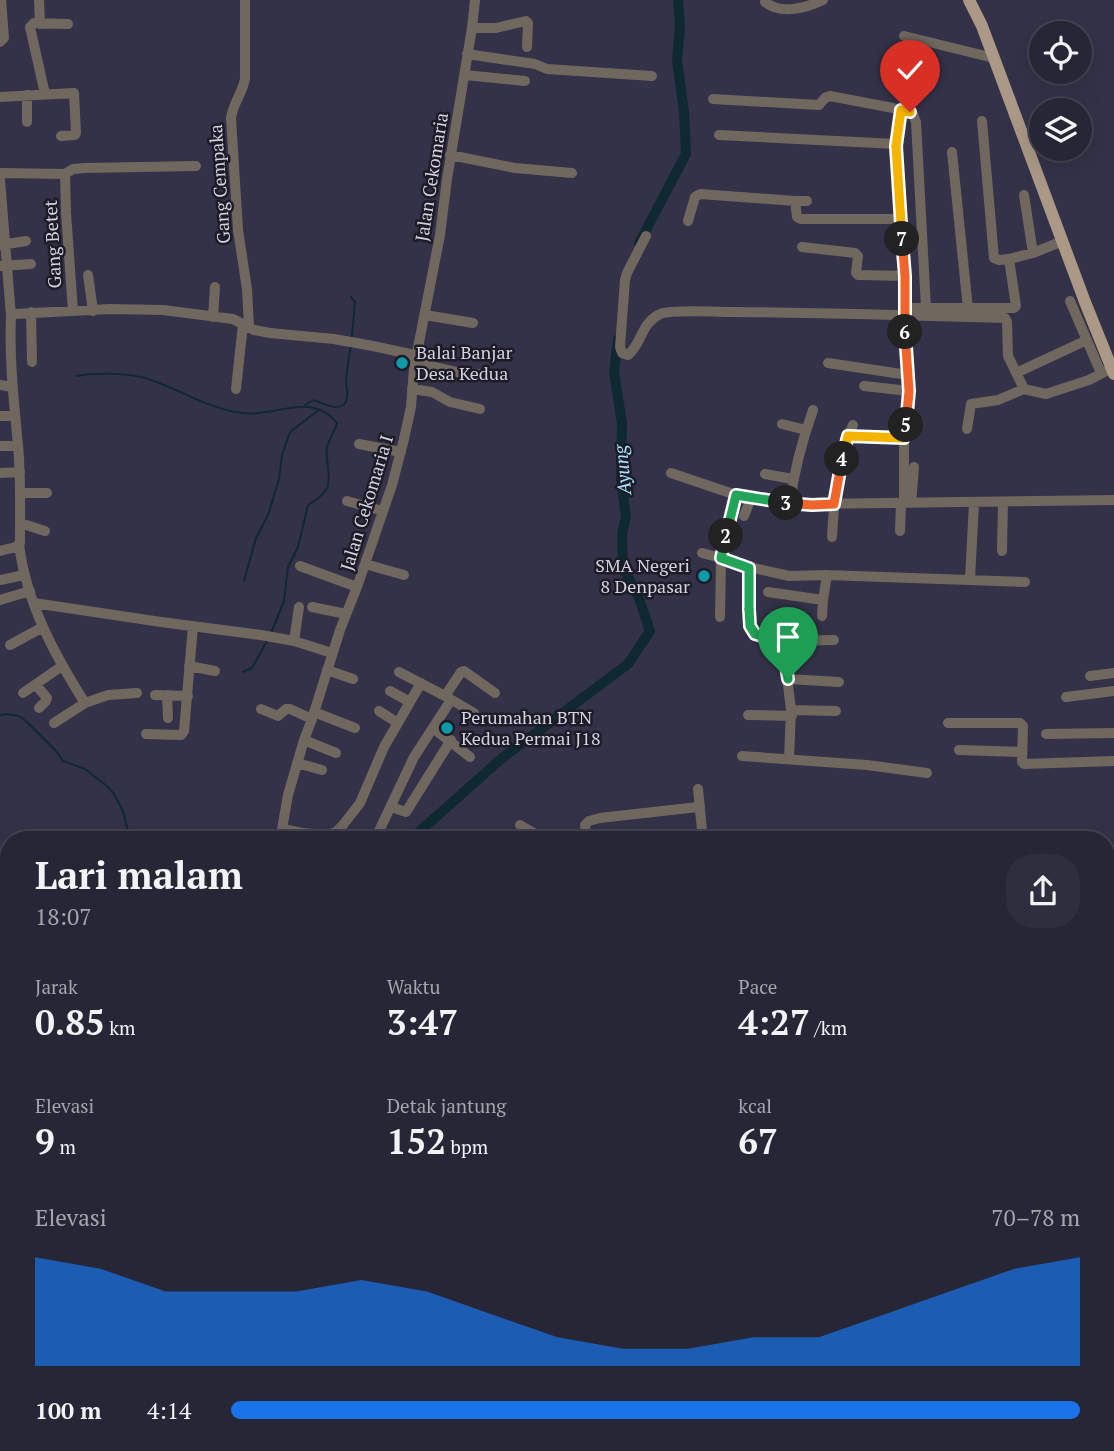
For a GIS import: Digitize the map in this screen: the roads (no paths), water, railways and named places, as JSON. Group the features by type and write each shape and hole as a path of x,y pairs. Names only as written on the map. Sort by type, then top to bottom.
{"main road":[{"path":"969,0 982,26 1063,241 1109,372"}],"street":[{"path":"0,42 4,37 1,0"},
{"path":"39,0 40,24"},
{"name":"Gang Cempaka","path":"236,389 246,326 247,289 238,230 231,118 232,107 243,89 245,79 244,0"},
{"name":"Jalan Cekomaria","path":"416,358 440,235 475,0"},
{"path":"764,2 780,9 806,8 823,0"},
{"path":"472,28 496,28 526,21 527,47"},
{"path":"45,94 31,25 68,24"},
{"path":"911,75 909,38 994,58"},
{"path":"467,54 535,64 547,69 652,76"},
{"path":"465,75 525,81"},
{"path":"0,97 72,92 75,94 76,134 61,136"},
{"path":"27,95 27,122"},
{"path":"713,99 819,105 830,96 913,114 916,122 926,307"},
{"path":"901,110 896,144 909,391 904,438 905,503"},
{"path":"982,121 994,258 1009,259 1063,241"},
{"path":"719,135 896,144"},
{"path":"952,152 968,309"},
{"path":"450,155 515,168 572,173"},
{"path":"0,173 65,174 78,168 196,166"},
{"name":"Gang Betet","path":"65,174 73,311"},
{"path":"0,180 4,266 11,316 12,387 20,472 19,544 24,575 43,627 62,666 85,703"},
{"path":"688,221 695,197 700,194 807,201"},
{"path":"1024,195 1033,253"},
{"path":"796,201 797,217 801,219 900,219"},
{"path":"646,236 625,280 620,347 622,353 628,355 647,323 664,312 905,312 1005,318 1008,356 1024,388"},
{"path":"3,245 26,241"},
{"path":"802,247 855,253 858,256 858,275 905,276"},
{"path":"905,312 926,307 1011,309 1016,306 1009,259"},
{"path":"4,266 31,264"},
{"path":"88,275 102,310"},
{"path":"213,317 215,287"},
{"path":"967,429 971,404 998,400 1024,388 1046,394 1109,372 1087,341 1070,301"},
{"path":"11,316 31,312 163,310 233,319 270,333 354,342 410,354 427,365 457,372 490,375"},
{"path":"31,312 32,362"},
{"path":"425,315 473,323"},
{"path":"1016,373 1087,341"},
{"name":"Jalan Cekomaria I","path":"282,829 288,795 304,740 401,452 416,358"},
{"path":"828,363 908,374"},
{"path":"0,386 12,387"},
{"path":"864,386 909,391"},
{"path":"412,389 432,392 450,402 480,409"},
{"path":"790,503 793,479 813,410"},
{"path":"0,416 15,416"},
{"path":"782,424 806,430"},
{"path":"832,537 834,504 848,436 853,425"},
{"path":"848,436 904,438"},
{"path":"359,444 401,452"},
{"path":"0,446 18,446"},
{"path":"901,531 914,467"},
{"path":"0,473 20,472"},
{"path":"671,473 736,495 790,503 1114,500"},
{"path":"765,474 793,479"},
{"path":"21,494 47,494"},
{"path":"720,617 721,558 736,495"},
{"path":"744,516 751,498"},
{"path":"347,501 383,511"},
{"path":"1002,551 1003,502"},
{"path":"970,579 974,503"},
{"path":"20,523 45,530"},
{"path":"0,551 19,544"},
{"path":"702,553 749,568 789,576 1025,582"},
{"path":"365,564 404,575"},
{"path":"300,566 357,587"},
{"path":"749,568 751,630 755,634 781,641 834,640"},
{"path":"0,580 24,575"},
{"path":"822,616 827,575"},
{"path":"0,600 30,591"},
{"path":"768,592 823,600"},
{"path":"34,603 294,640 332,653"},
{"path":"294,640 299,607"},
{"path":"312,607 346,614"},
{"path":"146,734 184,733 193,626"},
{"path":"10,645 43,627"},
{"path":"781,641 792,713 789,759"},
{"path":"23,693 62,666"},
{"path":"189,666 215,671"},
{"path":"327,670 353,679"},
{"path":"379,831 414,757 433,728 461,672 464,671 495,693"},
{"path":"399,672 474,713"},
{"path":"1090,676 1114,673"},
{"path":"788,679 839,682"},
{"path":"337,831 360,803 384,747 421,683"},
{"path":"36,685 47,698 38,708"},
{"path":"390,691 410,702"},
{"path":"1066,697 1114,691"},
{"path":"54,723 85,703 108,695 137,693"},
{"path":"155,695 188,696"},
{"path":"167,695 168,718"},
{"path":"261,709 278,716 290,709 355,728"},
{"path":"379,711 398,723"},
{"path":"748,715 836,711"},
{"path":"948,723 1020,723 1023,726 1022,762 1026,765 1114,761"},
{"path":"433,728 470,757"},
{"path":"1046,734 1114,733"},
{"path":"304,740 336,753"},
{"path":"391,807 406,812 451,740"},
{"path":"959,750 1022,752"},
{"path":"742,756 867,765 927,773"},
{"path":"297,763 323,770"},
{"path":"698,789 702,831"},
{"path":"586,831 589,821 699,808"},
{"path":"520,825 530,831"},
{"path":"282,829 295,831"}],"waterway":[{"name":"Ayung","path":"639,243 686,154 677,60 680,27 678,0"},
{"path":"351,297 355,302 352,336"},
{"name":"Ayung","path":"420,831 501,759 628,664 650,631 639,598 623,567 622,535 626,516 621,479 622,424 614,372 618,339"},
{"path":"305,405 314,400 334,407 343,405 347,395 346,376 351,345"},
{"path":"77,376 114,374 143,378 218,408 242,413 316,408 327,413 337,423 327,449 328,486 322,496 308,505 298,547 288,567 284,601 271,633"},
{"path":"244,581 256,538 268,515 290,432 320,409"},
{"path":"243,672 252,668 267,641"},
{"path":"0,715 19,716 63,761 85,769 108,787 123,811 128,831"}],"place":[{"name":"Balai Banjar Desa Kedua","path":"402,363"},
{"name":"SMA Negeri 8 Denpasar","path":"704,576"},
{"name":"Perumahan BTN Kedua Permai J18","path":"447,728"}]}
